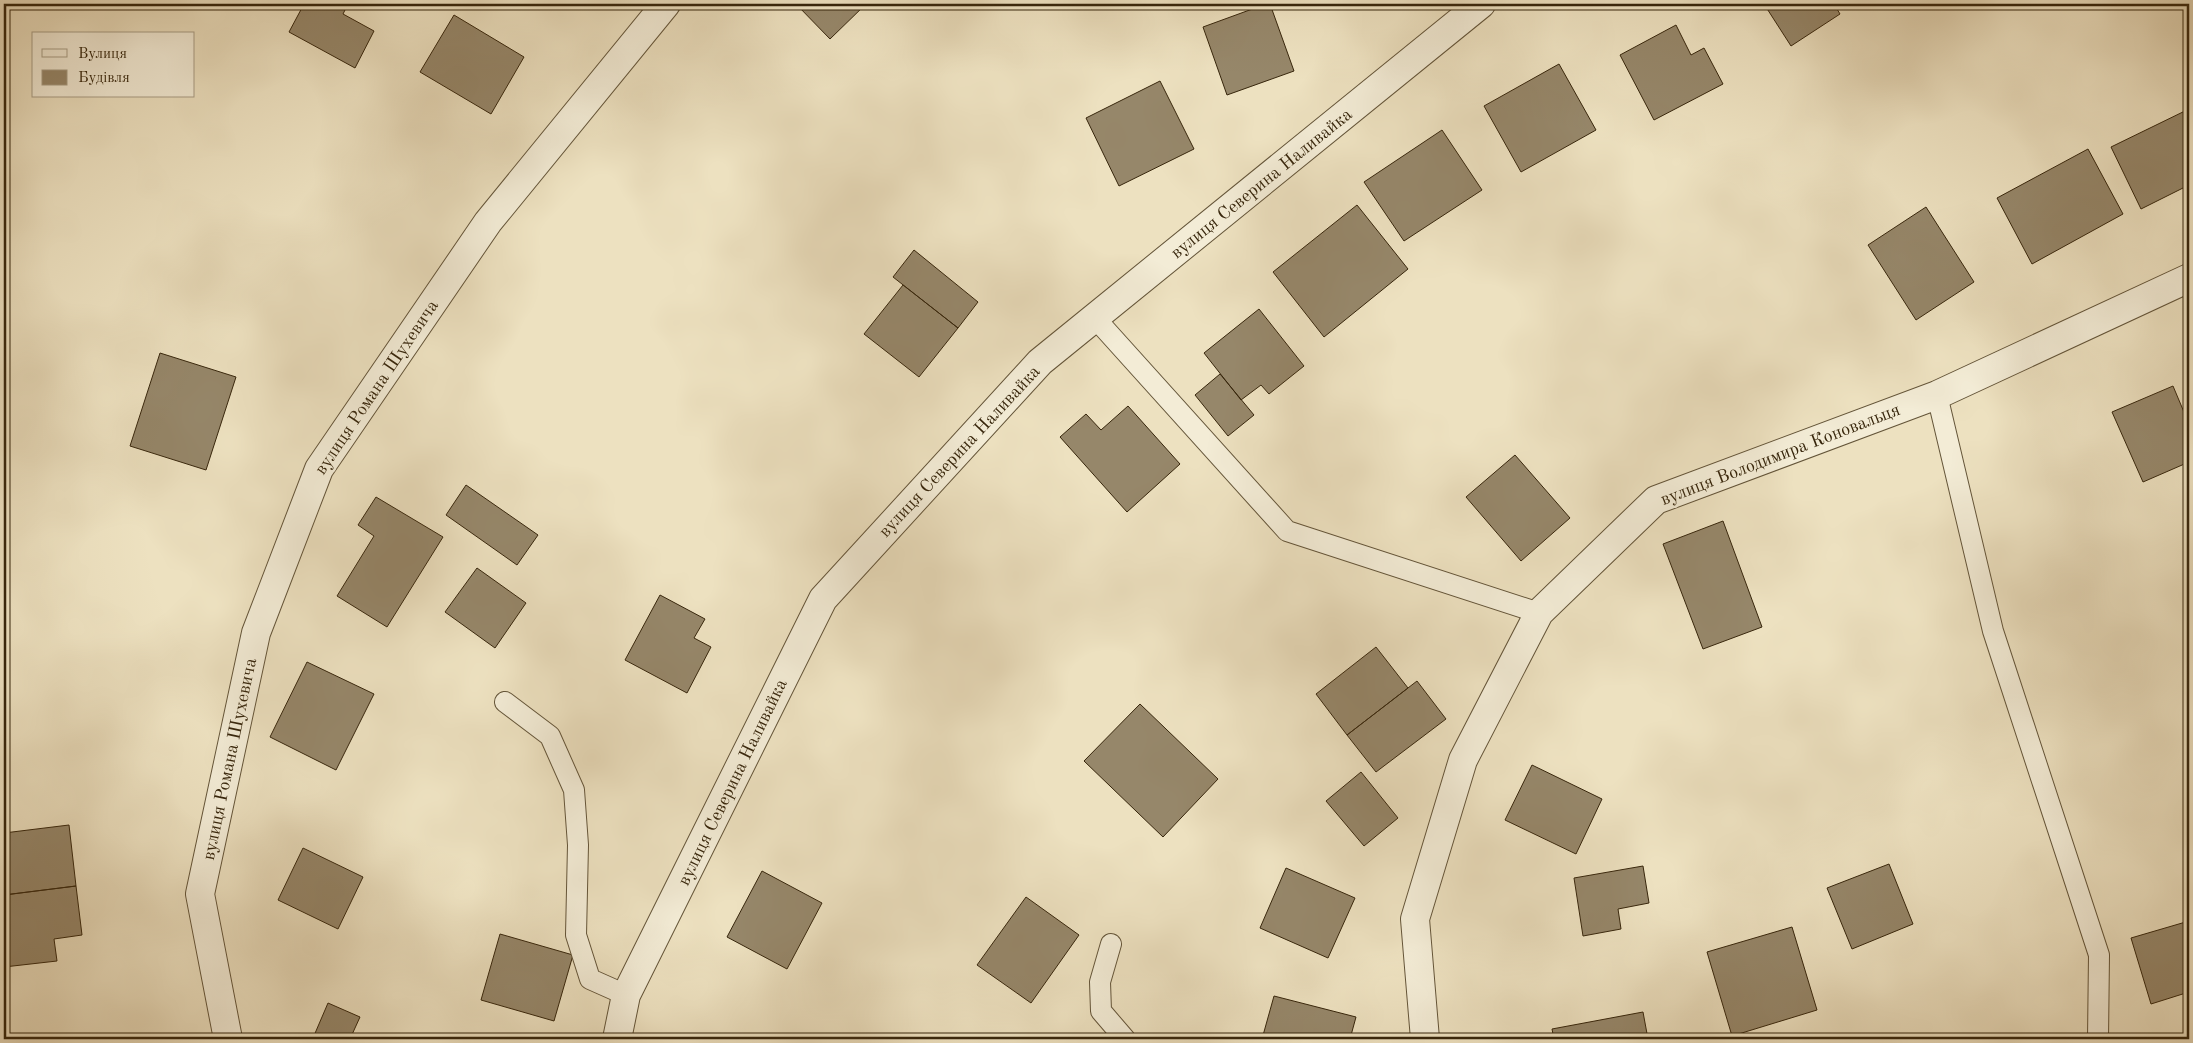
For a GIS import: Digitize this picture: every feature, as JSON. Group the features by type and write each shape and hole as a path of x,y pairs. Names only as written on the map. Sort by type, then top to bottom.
{"street":[{"name":"вулиця Романа Шухевича","path":"228,1039 200,894 256,633 318,469 488,222 666,4"},
{"name":"вулиця Северина Наливайка","path":"617,1039 626,995 823,599 1040,362 1481,4"},
{"name":"вулиця Володимира Коновальця","path":"1425,1039 1415,919 1463,760 1539,613 1656,500 1936,395 2189,278"}],"lane":[{"path":"1095,318 1287,531 1539,613"},
{"path":"1936,395 1993,631 2099,955 2098,1039"},
{"path":"505,702 550,736 574,790 578,845 576,935 590,979 626,995"},
{"path":"1111,944 1100,982 1101,1010 1126,1039"}],"building":[{"path":"304,4 348,4 343,14 374,31 355,68 289,32"},
{"path":"796,4 866,4 830,39"},
{"path":"1270,4 1294,71 1227,95 1203,27"},
{"path":"1764,4 1834,4 1840,14 1791,46"},
{"path":"454,15 524,57 491,114 420,72"},
{"path":"1676,25 1691,55 1704,48 1723,84 1654,120 1620,55"},
{"path":"1559,64 1596,130 1521,172 1484,106"},
{"path":"1160,81 1194,149 1119,186 1086,118"},
{"path":"2189,109 2189,185 2141,209 2111,147"},
{"path":"1442,130 1482,190 1404,241 1364,182"},
{"path":"2088,149 2123,214 2032,264 1997,198"},
{"path":"1357,205 1408,269 1324,337 1273,272"},
{"path":"1926,207 1974,282 1916,320 1868,245"},
{"path":"914,250 978,302 958,328 893,277"},
{"path":"903,285 958,328 919,377 864,334"},
{"path":"1259,309 1304,366 1269,394 1261,385 1241,400 1204,353"},
{"path":"160,353 236,377 206,470 130,446"},
{"path":"1220,374 1254,415 1228,436 1195,395"},
{"path":"2173,386 2189,424 2189,462 2143,482 2112,412"},
{"path":"1128,406 1180,464 1127,512 1060,437 1086,414 1101,430"},
{"path":"1515,455 1570,518 1521,561 1466,497"},
{"path":"466,485 538,535 517,565 446,515"},
{"path":"376,497 443,537 387,627 337,596 374,536 358,525"},
{"path":"1723,521 1762,627 1703,649 1663,544"},
{"path":"477,568 526,603 495,648 445,612"},
{"path":"660,595 705,619 694,638 711,647 687,693 625,660"},
{"path":"1376,647 1408,688 1347,735 1316,694"},
{"path":"307,662 374,694 336,770 270,737"},
{"path":"1417,681 1446,719 1376,772 1347,735"},
{"path":"1140,704 1218,779 1163,837 1084,761"},
{"path":"1532,765 1602,799 1576,854 1505,820"},
{"path":"1361,772 1398,818 1364,846 1326,801"},
{"path":"69,825 76,886 4,895 4,833"},
{"path":"303,848 363,877 338,929 278,900"},
{"path":"1889,864 1913,924 1852,949 1827,888"},
{"path":"1643,866 1649,903 1618,909 1621,929 1583,936 1574,878"},
{"path":"1286,868 1355,898 1328,958 1260,928"},
{"path":"762,871 822,903 787,969 727,937"},
{"path":"76,886 82,935 54,939 57,961 4,967 4,895"},
{"path":"1026,897 1079,935 1031,1003 977,965"},
{"path":"2189,921 2189,992 2151,1004 2131,938"},
{"path":"1792,927 1817,1010 1732,1036 1707,952"},
{"path":"500,934 573,955 554,1021 481,1000"},
{"path":"1274,996 1356,1017 1350,1039 1262,1039"},
{"path":"328,1003 360,1017 350,1039 313,1038"},
{"path":"1643,1012 1648,1039 1554,1039 1552,1029"}]}
